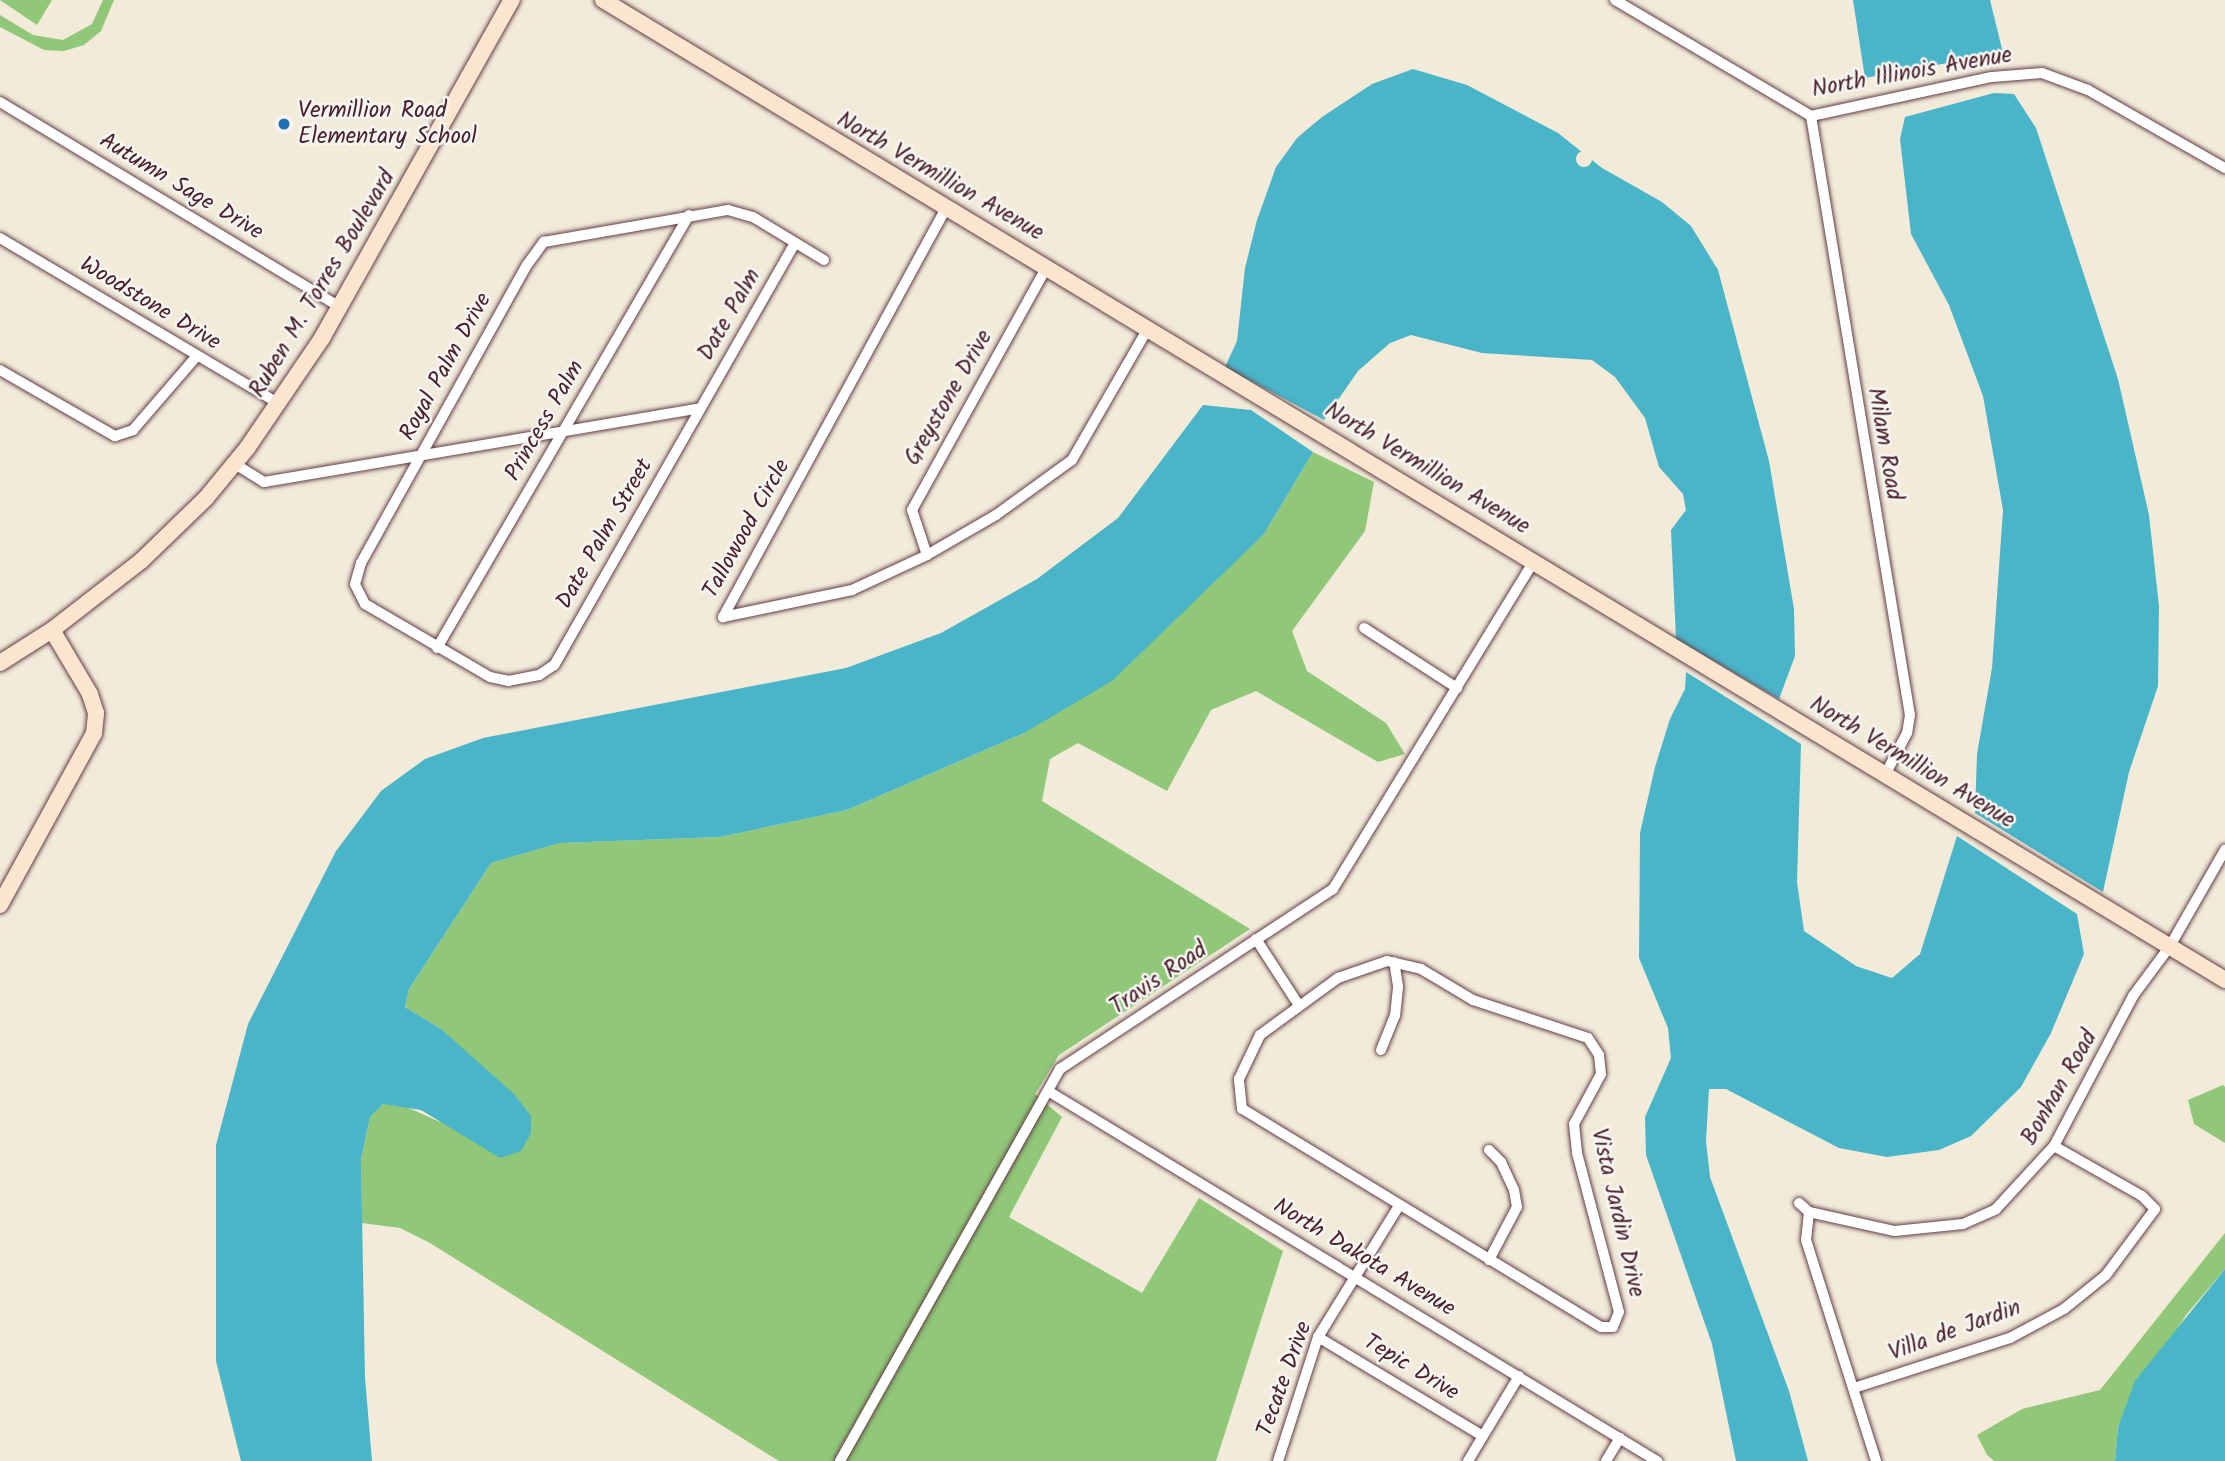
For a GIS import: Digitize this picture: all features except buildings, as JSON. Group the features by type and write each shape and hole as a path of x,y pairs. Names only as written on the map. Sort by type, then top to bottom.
{"street":[{"name":"Ruben M. Torres Boulevard","path":"0,663 52,630 141,561 234,464 280,404 340,307 512,0"},
{"name":"North Vermillion Avenue","path":"603,0 945,210 1047,266 1147,330 1535,560 2225,980"},
{"name":"North Illinois Avenue","path":"1615,0 1811,116 1992,77 2042,73 2088,90 2225,168"},
{"name":"Autumn Sage Drive","path":"0,102 340,307"},
{"name":"Milam Road","path":"1811,116 1910,715 1907,733 1886,774"},
{"name":"Royal Palm Drive","path":"539,675 509,681 490,677 365,604 355,584 361,563 527,265 544,242 727,210 753,217 824,260"},
{"name":"Tallowood Circle","path":"945,210 723,617 852,590 927,555 996,515 1072,460 1147,330"},
{"name":"Princess Palm","path":"437,648 689,215"},
{"name":"Woodstone Drive","path":"0,238 196,357 280,404"},
{"name":"Date Palm","path":"701,408 795,243"},
{"name":"Greystone Drive","path":"927,555 912,510 1047,266"},
{"path":"0,370 115,436 133,430 196,357"},
{"path":"234,464 264,482 701,408"},
{"name":"Date Palm Street","path":"539,675 554,665 701,408"},
{"name":"Travis Road","path":"840,1461 1060,1069 1341,880 1535,560"},
{"path":"1364,628 1457,688"},
{"path":"0,905 93,733 96,713 90,694 52,630"},
{"name":"Bonhan Road","path":"1799,1203 1809,1212 1895,1231 1963,1224 1996,1209 2054,1146 2133,996 2170,946 2225,850"},
{"path":"1256,939 1298,1004"},
{"path":"1381,1050 1395,1016 1398,986 1394,962"},
{"name":"Vista Jardin Drive","path":"1394,962 1421,970 1473,1000 1588,1038 1599,1055 1601,1074 1574,1124 1577,1153 1619,1312 1613,1327 1601,1327 1242,1109 1239,1079 1246,1055 1260,1035 1298,1004 1338,978 1394,962"},
{"name":"North Dakota Avenue","path":"1048,1091 1657,1461"},
{"name":"Villa de Jardin","path":"1854,1388 2010,1338 2064,1309 2106,1275 2155,1209 2142,1196 2054,1146"},
{"path":"1489,1150 1501,1162 1514,1189 1517,1207 1489,1260"},
{"name":"Tecate Drive","path":"1279,1458 1318,1337 1399,1206"},
{"path":"1809,1212 1806,1240 1876,1461"},
{"name":"Tepic Drive","path":"1318,1337 1483,1436"},
{"path":"1468,1461 1519,1376"},
{"path":"1606,1461 1620,1438"},
{"path":"1279,1458 1292,1461"}],"green space":[{"path":"0,0 52,0 37,25"},
{"path":"103,0 114,0 101,31 84,45 64,51 44,50 0,27 0,15 33,35 63,40 92,24"},
{"path":"1313,452 1374,482 1365,531 1292,631 1307,671 1386,723 1405,754 1378,762 1256,691 1211,710 1167,791 1078,743 1050,759 1042,801 1250,929 1059,1055 1035,1094 1062,1117 1009,1217 1142,1293 1199,1198 1283,1251 1216,1461 779,1461 430,1243 400,1228 362,1223 361,1160 370,1117 383,1104 400,1104 440,1122 441,1029 405,1007 409,989 491,863 560,843 720,837 847,810 1024,733 1264,534"},
{"path":"2223,1085 2225,1143 2194,1124 2188,1100"},
{"path":"2225,1233 2225,1269 2186,1315 2118,1426 2115,1461 1994,1461 1987,1455 1977,1435 2022,1409 2100,1390"}],"water":[{"path":"1853,0 1990,0 2003,53 1865,78"},
{"path":"1413,69 1467,85 1558,133 1602,168 1662,202 1691,226 1718,270 1769,461 1794,609 1795,656 1779,699 1676,639 1671,530 1686,510 1683,494 1659,467 1645,418 1615,377 1592,360 1482,353 1411,335 1390,343 1358,371 1324,420 1225,367 1237,341 1245,268 1257,220 1276,167 1297,138 1322,117 1372,84"},
{"path":"1994,93 2014,94 2036,128 2118,379 2149,515 2159,606 2158,686 2129,772 2103,892 1975,813 1977,754 1992,668 2003,510 1983,396 1949,305 1911,234 1900,139 1905,117"},
{"path":"1203,405 1251,410 1313,452 1264,534 1112,681 1024,733 847,810 720,837 560,843 491,863 409,989 405,1007 441,1029 514,1094 531,1116 531,1133 521,1151 500,1158 421,1110 383,1104 370,1117 361,1160 365,1378 372,1461 241,1461 216,1361 216,1145 248,1024 336,851 381,791 425,759 483,738 846,668 941,633 1037,579 1118,518"},
{"path":"1686,672 1801,744 1797,882 1804,931 1856,966 1892,978 1920,954 1957,836 2077,914 2084,954 2051,1033 2021,1087 1971,1136 1939,1150 1887,1157 1839,1148 1726,1089 1709,1089 1706,1141 1710,1177 1789,1391 1808,1461 1736,1461 1712,1344 1646,1155 1645,1117 1671,1058 1668,1028 1639,958 1640,833 1655,767 1670,719 1685,689"},
{"path":"2225,1269 2225,1461 2115,1461 2118,1427 2135,1381"}],"pier":[{"path":"1584,151 1590,153 1590,165 1584,167 1578,165 1576,159 1578,153"}],"place":[{"name":"Vermillion Road Elementary School","path":"284,124"}]}
